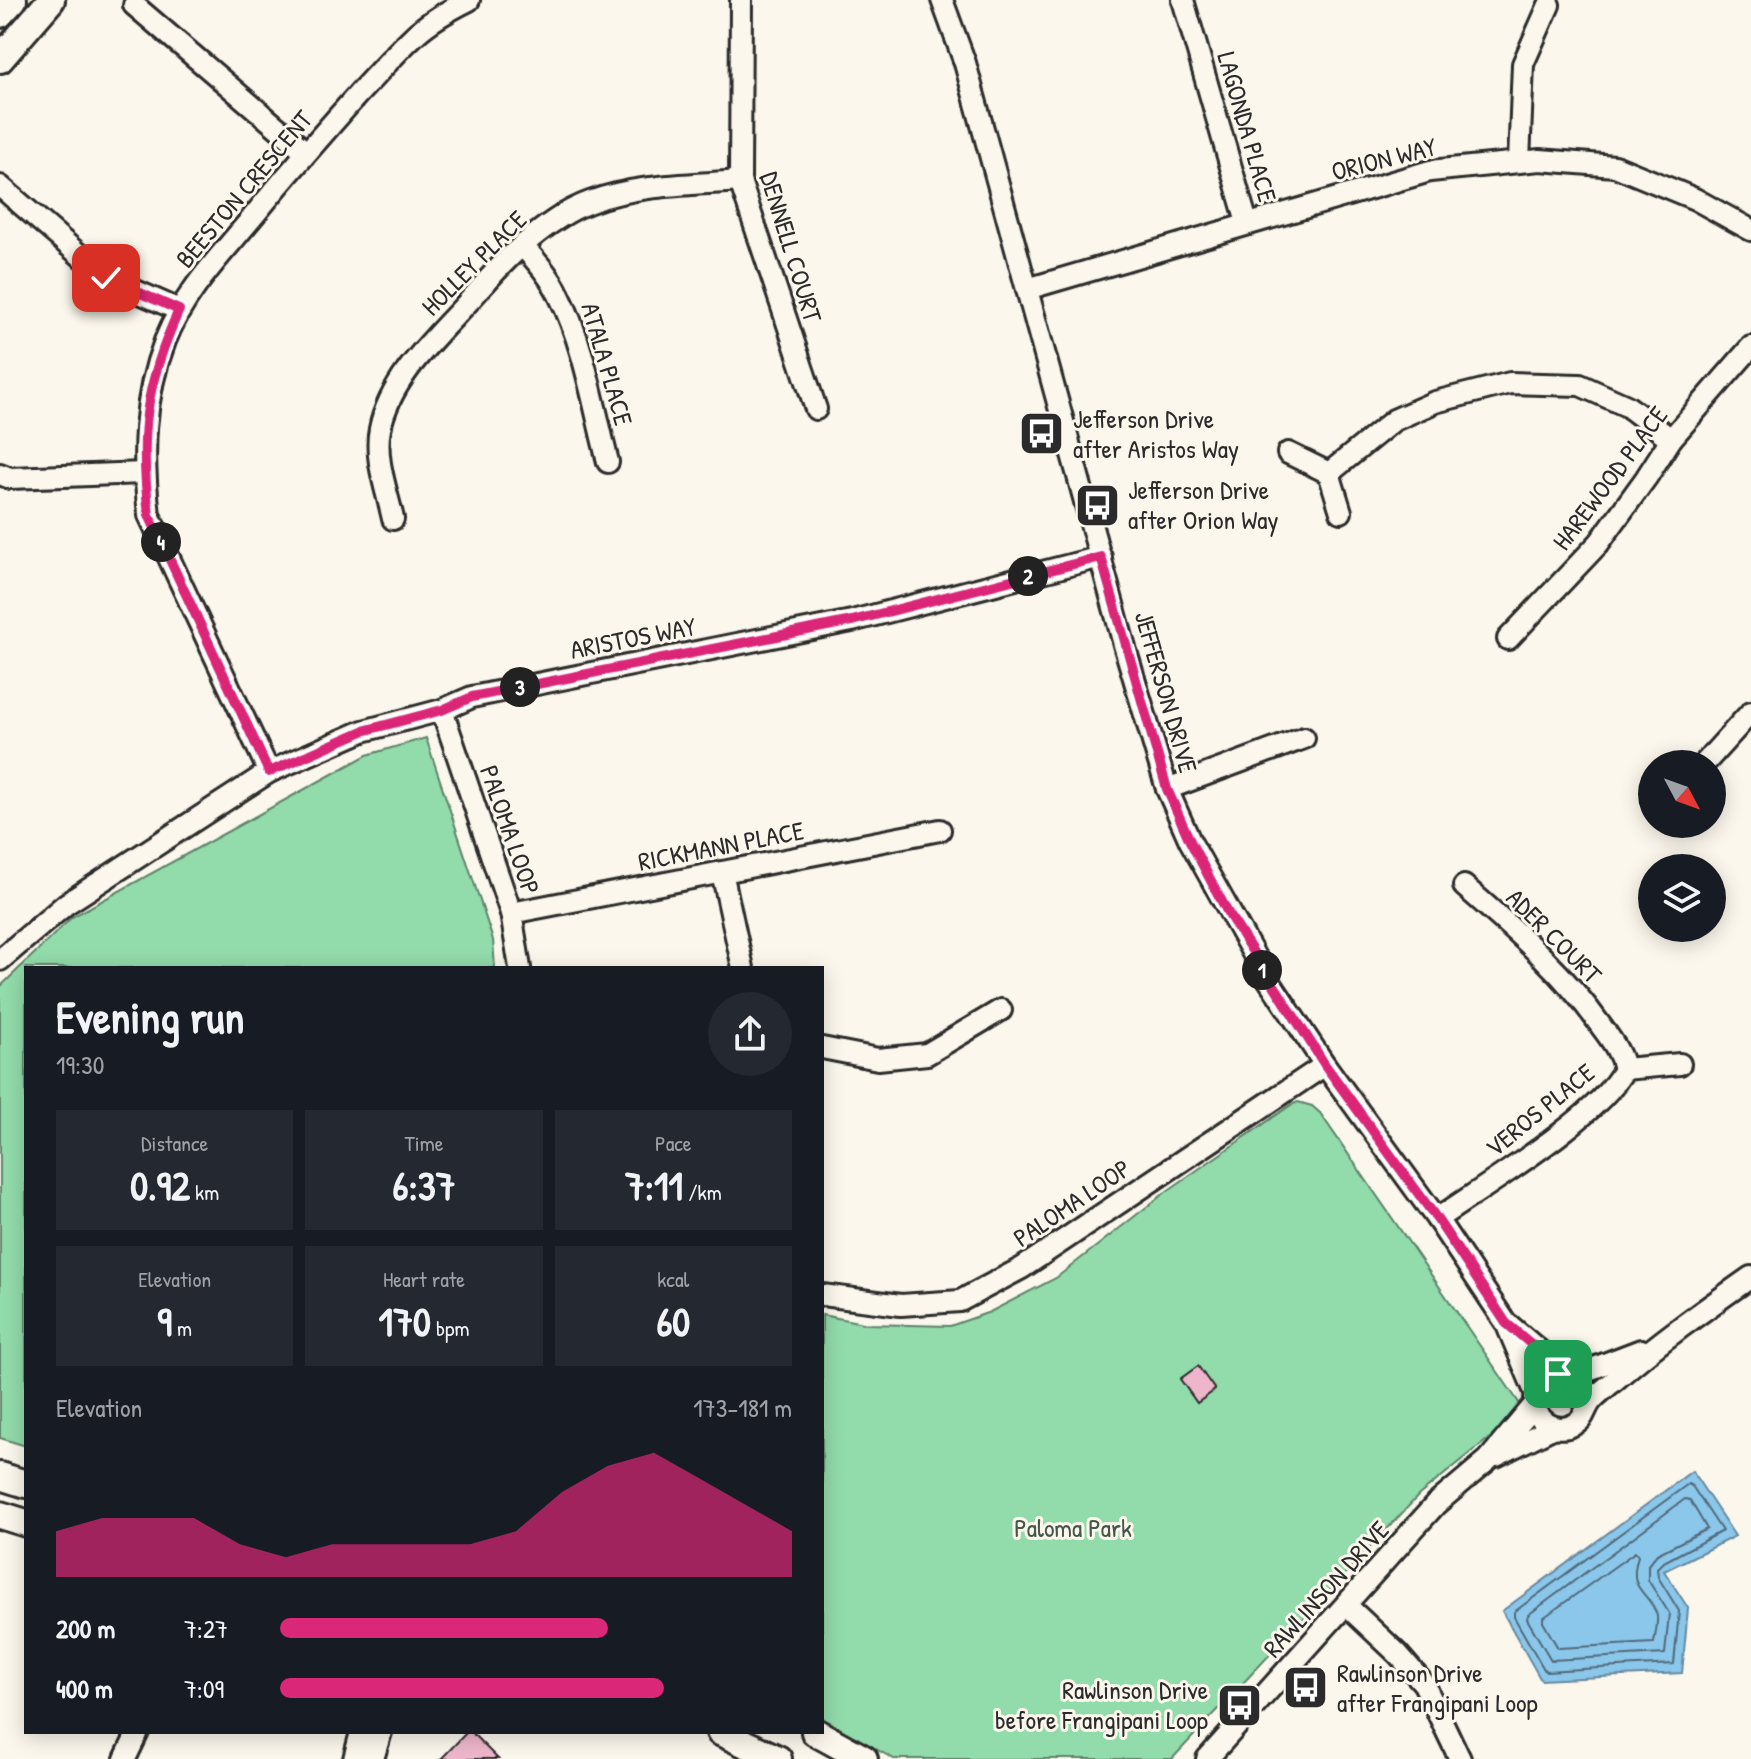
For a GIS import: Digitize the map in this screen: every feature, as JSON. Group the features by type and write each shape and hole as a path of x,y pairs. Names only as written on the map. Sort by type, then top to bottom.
{"main road":[{"path":"0,14 13,0"},
{"path":"0,59 51,0"},
{"path":"0,1476 24,1483"},
{"path":"0,1515 24,1522"},
{"path":"724,1734 778,1759"},
{"path":"819,1734 864,1759"}],"street":[{"name":"BEESTON CRESCENT","path":"269,772 149,515 144,473 144,433 149,391 179,310 306,152 396,54 446,5 469,0"},
{"name":"DENNELL COURT","path":"741,0 740,181 816,409"},
{"name":"JEFFERSON DRIVE","path":"942,0 965,63 1167,789 1228,913 1325,1065 1437,1219 1506,1323 1535,1399"},
{"name":"LAGONDA PLACE","path":"1183,0 1247,223"},
{"path":"134,5 306,152"},
{"path":"1519,162 1523,64 1549,5"},
{"name":"ORION WAY","path":"1027,289 1430,171 1540,160 1615,166 1695,199 1751,230"},
{"name":"HOLLEY PLACE","path":"393,519 379,455 380,431 388,404 406,373 435,338 522,245 560,216 592,201 641,190 740,181"},
{"path":"0,186 106,278 179,310"},
{"name":"ATALA PLACE","path":"522,245 558,292 571,320 608,462"},
{"name":"HAREWOOD PLACE","path":"1508,639 1599,543 1671,439 1751,347"},
{"path":"1329,473 1394,420 1435,402 1510,383 1580,385 1627,406 1671,439"},
{"path":"1288,453 1329,473 1341,512"},
{"path":"0,474 10,478 144,473"},
{"name":"ARISTOS WAY","path":"0,960 66,904 269,772 363,731 442,710 472,697 852,621 1101,557"},
{"name":"PALOMA LOOP","path":"442,710 511,913 520,966"},
{"path":"1717,750 1751,712"},
{"path":"1167,789 1304,738"},
{"name":"RICKMANN PLACE","path":"511,913 940,830"},
{"path":"722,872 743,966"},
{"name":"ADER COURT","path":"1464,886 1557,969 1581,996 1618,1049 1624,1069"},
{"path":"824,1048 878,1059 927,1054 1001,1010"},
{"name":"VEROS PLACE","path":"1437,1219 1585,1113 1612,1088 1624,1069 1680,1064"},
{"name":"PALOMA LOOP","path":"824,1295 901,1305 960,1301 1022,1268 1325,1065"},
{"name":"RAWLINSON DRIVE","path":"1488,1460 1554,1427 1565,1428 1575,1424 1583,1418 1589,1403 1656,1344 1751,1277"},
{"name":"JEFFERSON DRIVE","path":"1506,1323 1571,1376"},
{"name":"RAWLINSON DRIVE","path":"1207,1759 1436,1504 1488,1460 1535,1399 1540,1385 1558,1374 1571,1376 1656,1344"},
{"path":"1571,1376 1585,1387 1589,1403"},
{"path":"1535,1399 1541,1419 1554,1427"},
{"path":"1346,1605 1398,1654 1424,1684 1460,1759"},
{"path":"125,1759 137,1734"},
{"path":"354,1759 360,1734"},
{"path":"373,1759 380,1734"}],"green space":[{"path":"426,738 493,940 495,966 24,966 24,1445 0,1438 0,987 72,917 367,755"},
{"name":"Paloma Park","path":"1298,1102 1312,1106 1320,1113 1524,1410 1419,1495 1172,1759 894,1759 824,1720 824,1315 868,1324 950,1326 990,1312 1056,1278 1167,1191"}],"water":[{"path":"1692,1471 1735,1536 1664,1571 1688,1608 1682,1673 1541,1680 1502,1611"}],"building":[{"path":"1198,1366 1215,1390 1197,1403 1180,1379"},
{"path":"465,1734 473,1734 498,1759 441,1759"}],"place":[{"name":"Jefferson Drive after Aristos Way","path":"1042,434"},
{"name":"Jefferson Drive after Orion Way","path":"1097,505"},
{"name":"Rawlinson Drive after Frangipani Loop","path":"1306,1688"},
{"name":"Rawlinson Drive before Frangipani Loop","path":"1239,1705"}],"route":[{"path":"106,278 179,310 149,391 144,433 144,473 149,515 269,772 363,731 442,710 472,697 852,621 1101,557 1167,789 1228,913 1325,1065 1437,1219 1506,1323 1568,1375 1558,1374"}]}
